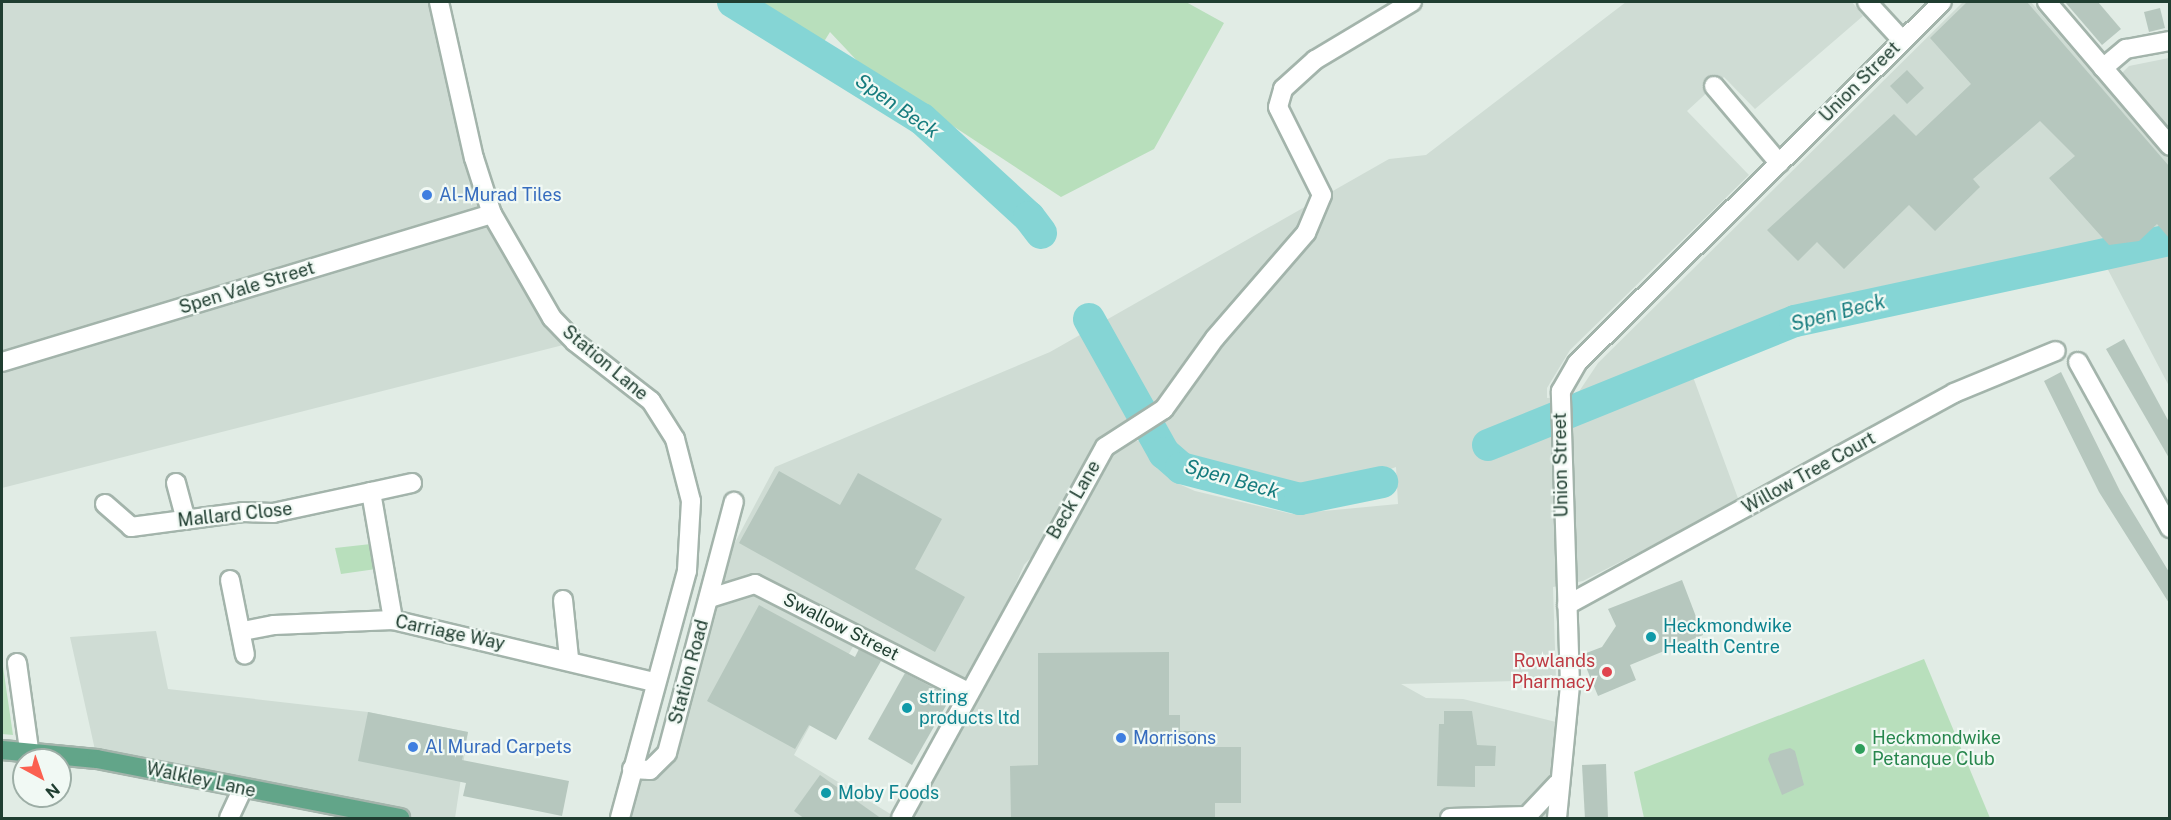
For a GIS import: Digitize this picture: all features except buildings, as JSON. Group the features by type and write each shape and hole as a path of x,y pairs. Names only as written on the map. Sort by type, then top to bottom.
{"main road":[{"name":"Walkley Lane","path":"72,758 243,788 345,815 400,819"}],"street":[{"name":"Station Lane","path":"439,2 474,158 492,214 552,318 582,348 651,401 675,439 691,501 687,571 654,682 632,769"},
{"path":"1378,2 1390,16 1412,2"},
{"path":"1867,2 1902,40"},
{"name":"Union Street","path":"1557,819 1557,784 1568,725 1566,605 1558,430 1561,391 1577,363 1942,2"},
{"path":"2047,2 2169,147"},
{"name":"Beck Lane","path":"901,819 968,692 1105,447 1164,409 1215,338 1306,233 1322,195 1278,107 1283,89 1315,60 1390,16"},
{"path":"2103,68 2126,49 2169,40"},
{"path":"1714,86 1779,163"},
{"name":"Spen Vale Street","path":"2,362 492,214"},
{"name":"Willow Tree Court","path":"1566,605 1954,393 2056,351"},
{"path":"2078,362 2169,528"},
{"path":"176,483 186,520"},
{"name":"Mallard Close","path":"105,504 131,527 273,513 412,483"},
{"path":"371,492 393,620"},
{"name":"Station Road","path":"632,769 650,770 667,753 734,502"},
{"path":"230,580 243,631 246,655"},
{"name":"Swallow Street","path":"710,598 755,584 968,692"},
{"path":"563,600 569,658"},
{"name":"Carriage Way","path":"243,631 274,625 393,620 569,658 654,682"},
{"path":"17,663 29,748"},
{"path":"620,819 632,769"},
{"path":"1450,819 1527,816 1557,784"},
{"path":"229,819 243,788"}],"shaded area":[{"path":"2,2 439,2 492,214 575,342 2,488"},
{"path":"1626,2 1852,2 1863,16 1755,109 1724,77 1687,111 1749,175 1570,350 1547,388 1547,398 1576,396 1598,363 1963,2 2031,2 2106,89 2129,66 2169,58 2169,386 2096,247 1859,295 1731,337 1665,364 1686,358 1739,501 1583,581 1553,587 1556,680 1401,684 1426,698 1463,699 1568,725 1557,818 901,818 968,693 856,641 794,755 897,818 620,818 632,769 650,770 685,688 731,550 775,467 1050,352 1389,159 1426,155","holes":["1159,413 1189,465 1326,492 1396,467 1398,504 1292,514 1195,491 1172,481 1142,440 1107,447","1052,535 972,685 1024,565"]},
{"path":"156,631 168,689 368,712 468,732 455,818 379,818 97,759 70,637"}],"green space":[{"path":"720,2 1186,2 1224,23 1154,149 1061,197 863,67 830,32 817,53"},
{"path":"371,544 376,569 341,574 335,548"},
{"path":"1924,659 1990,818 1644,818 1634,772"},
{"path":"2,660 13,735 2,734"}],"waterway":[{"name":"Spen Beck","path":"733,2 922,119 1029,217 1041,233"},
{"name":"Spen Beck","path":"1488,445 1795,321 2170,240"},
{"name":"Spen Beck","path":"1089,319 1164,453 1181,468 1300,499 1382,482"}],"place":[{"name":"Al-Murad Tiles","path":"427,195"},
{"name":"Heckmondwike Health Centre","path":"1651,637"},
{"name":"Rowlands Pharmacy","path":"1607,672"},
{"name":"string products ltd","path":"907,708"},
{"name":"Morrisons","path":"1121,738"},
{"name":"Al Murad Carpets","path":"413,747"},
{"name":"Heckmondwike Petanque Club","path":"1860,749"},
{"name":"Moby Foods","path":"826,793"}]}
